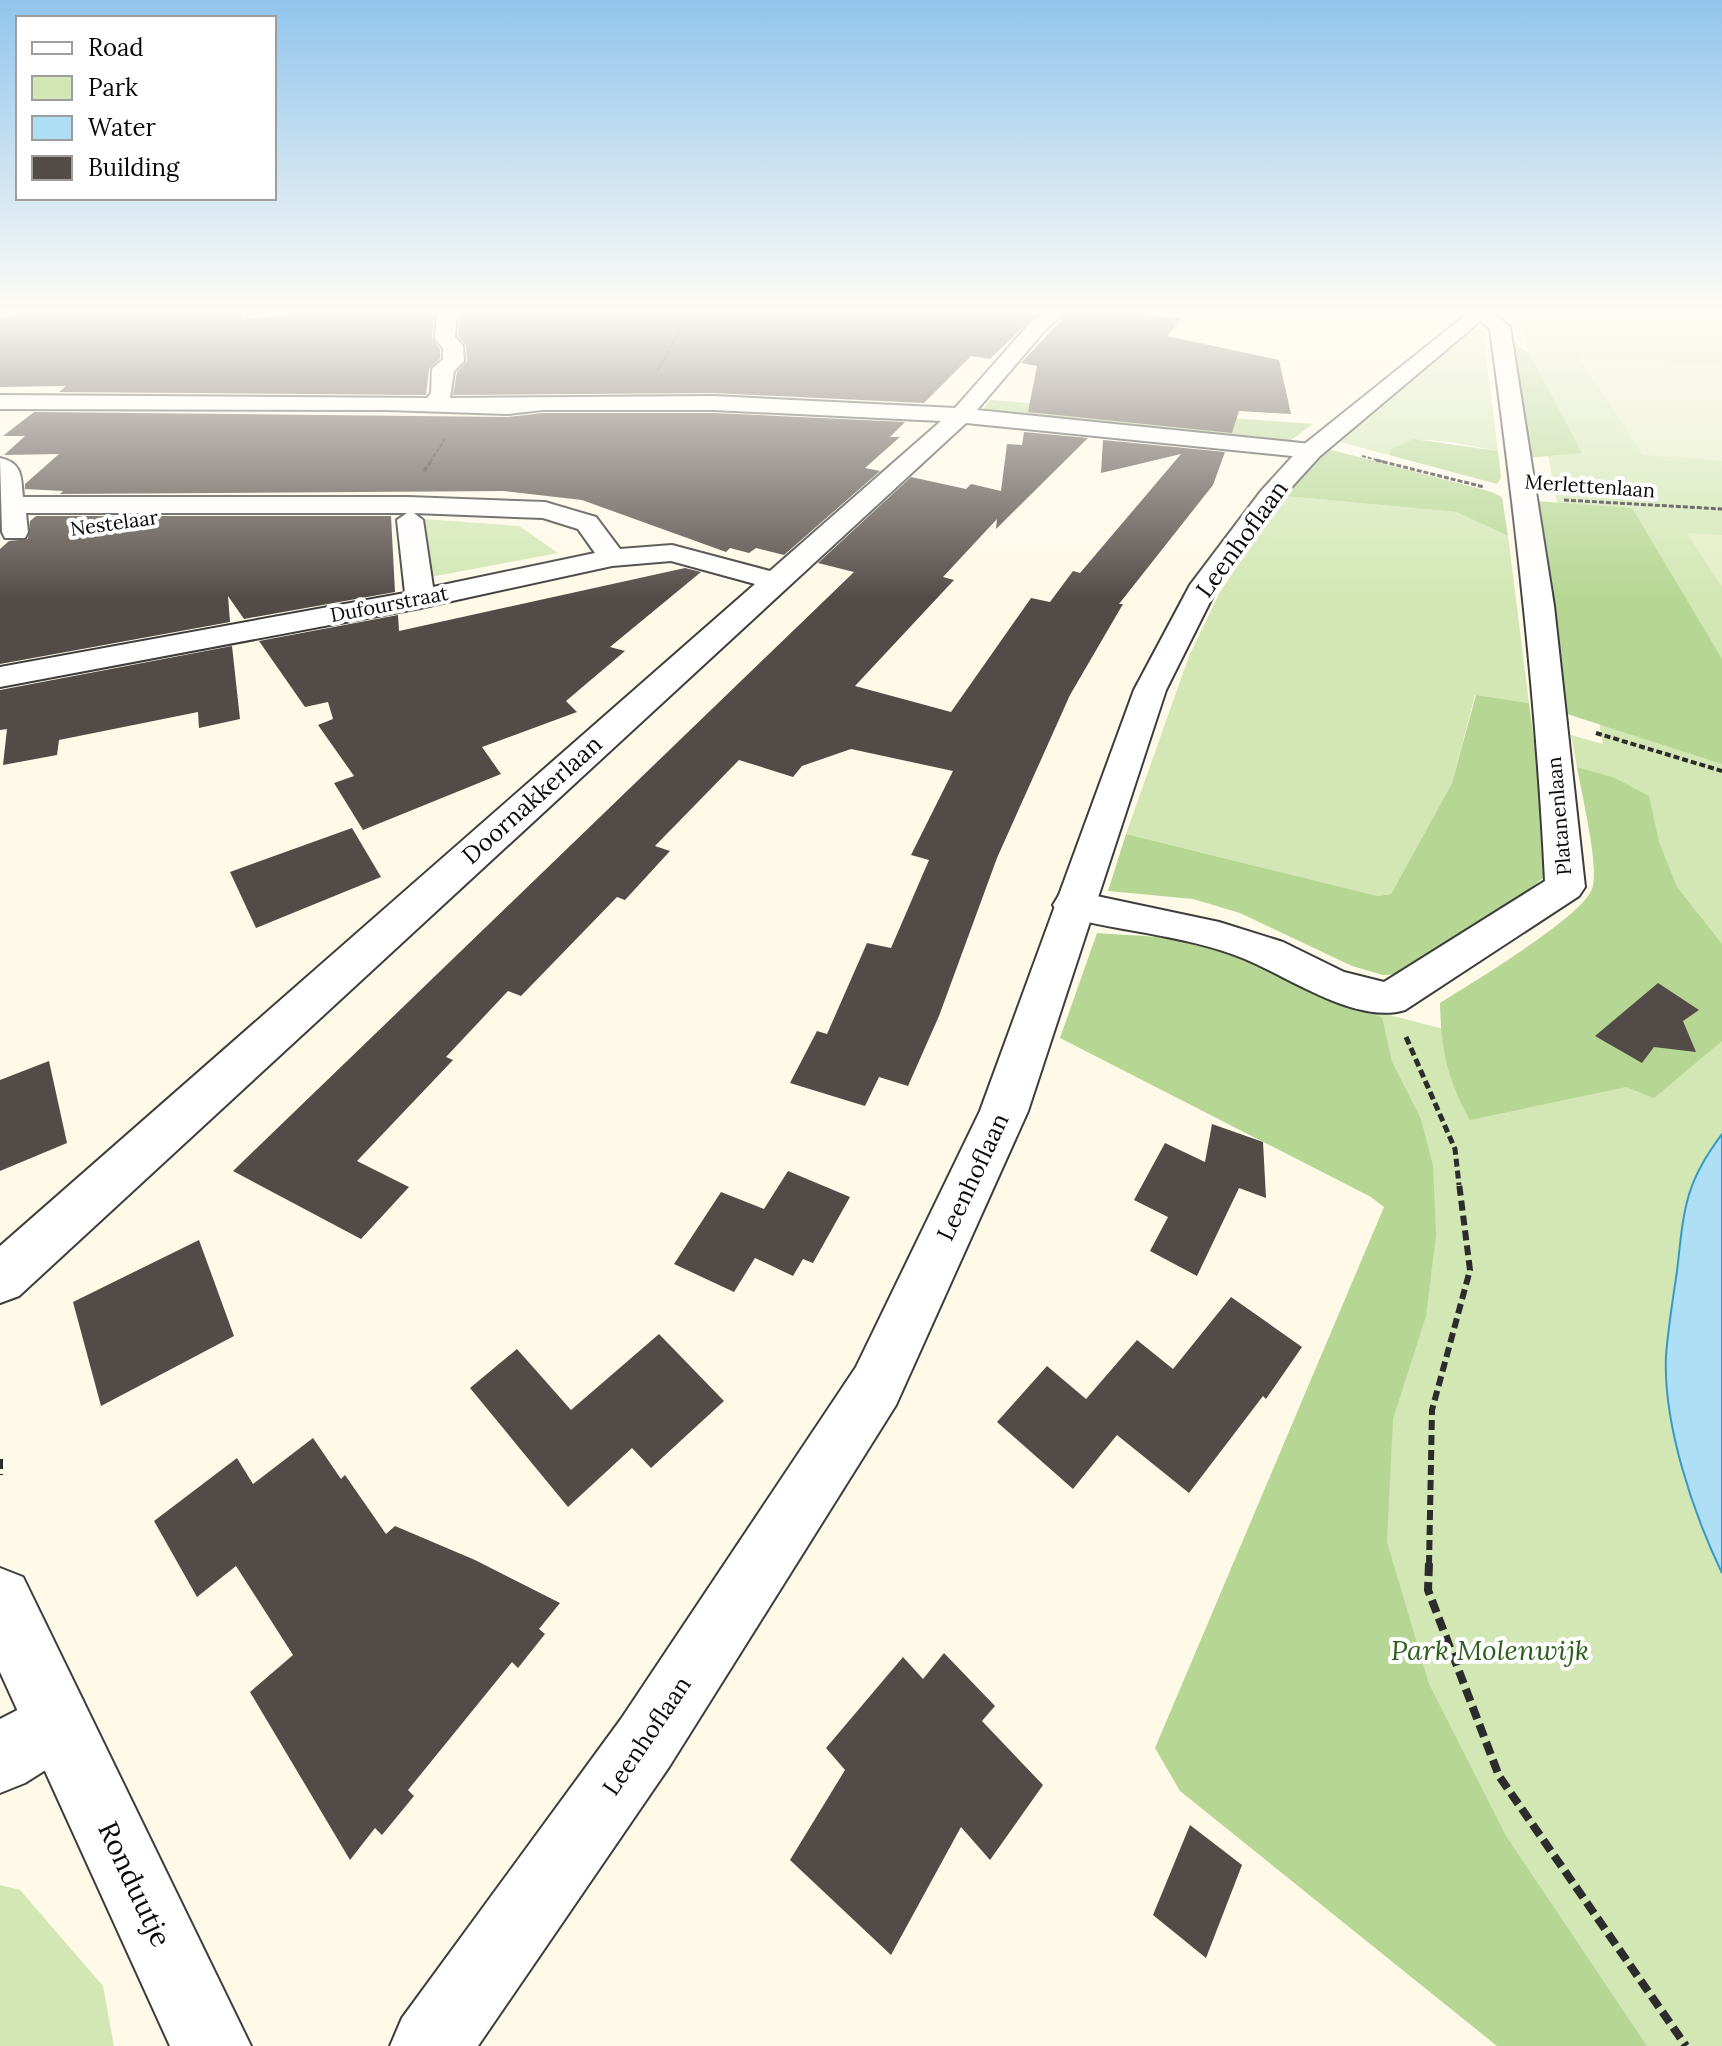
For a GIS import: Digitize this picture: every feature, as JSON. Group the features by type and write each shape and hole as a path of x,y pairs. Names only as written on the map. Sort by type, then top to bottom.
{"street":[{"path":"858,408 1041,421 1098,431 1315,448"},
{"name":"Doornakkerlaan","path":"0,1279 967,408"},
{"name":"Leenhoflaan","path":"430,2046 645,1743 876,1386 1004,1111 1150,690 1204,585 1270,496 1315,448 1363,408"},
{"name":"Platanenlaan","path":"1390,999 1565,887 1526,497 1512,408"},
{"name":"Nestelaar","path":"0,465 7,468 12,531 25,535 242,505"},
{"name":"Nestelaar","path":"10,505 242,505 409,512 545,510 587,523 612,558"},
{"path":"409,512 420,599"},
{"name":"Dufourstraat","path":"0,677 420,599 612,558 672,553 776,581"},
{"path":"1073,905 1219,936 1268,952 1333,985 1390,999"},
{"name":"Ronduutje","path":"0,1600 29,1740 211,2046"}],"path":[{"path":"409,512 406,496 438,453 461,408"},
{"name":"Merlettenlaan","path":"1315,448 1526,497 1722,509"},
{"path":"1550,718 1722,771"},
{"path":"1390,999 1455,1149 1470,1270 1432,1410 1428,1590 1499,1776 1686,2046"},
{"path":"0,1459 0,1475"}],"green space":[{"path":"984,408 1104,408 1313,424 1291,440 1048,424 981,412"},
{"path":"1371,408 1493,408 1498,451 1422,440 1396,447 1389,455 1336,441"},
{"path":"1521,408 1558,408 1582,453 1527,458"},
{"name":"Park Molenwijk","path":"1539,408 1722,408 1722,2046 1554,2046 1214,1728 1406,1202 1161,956 1463,1034 1620,907 1609,777 1577,767 1571,735 1603,744"},
{"path":"1612,408 1722,408 1722,461 1643,455"},
{"path":"1413,439 1498,451 1501,478 1497,484 1389,455 1392,448"},
{"path":"1328,449 1492,492 1502,497 1508,536 1456,512 1285,496"},
{"path":"1285,496 1456,512 1508,536 1529,703 1475,695 1452,783 1391,894 1378,896 1126,834 1189,656 1220,592"},
{"path":"1536,501 1632,508 1722,659 1722,764 1567,714"},
{"path":"423,519 519,526 558,553 420,579"},
{"path":"1687,533 1722,535 1722,587"},
{"path":"1476,695 1529,703 1549,855 1543,878 1474,934 1402,974 1383,975 1352,966 1240,913 1193,899 1108,891 1126,834 1378,896 1391,894 1452,783"},
{"path":"1577,767 1615,778 1649,796 1659,842 1677,887 1722,944 1722,1041 1654,1098 1626,1087 1470,1120 1447,1063 1440,1003 1547,933 1584,901 1592,889 1592,848"},
{"path":"1097,933 1172,939 1215,947 1257,963 1339,1002 1382,1017 1392,1062 1421,1119 1433,1166 1436,1235 1426,1316 1393,1419 1387,1542 1429,1684 1506,1836 1647,2046 1497,2046 1180,1791 1155,1748 1384,1207 1371,1197 1060,1038"},
{"path":"0,1885 20,1890 103,1986 114,2046 0,2046"}],"water":[{"path":"1722,1134 1722,1573 1682,1468 1669,1410 1666,1356 1688,1198 1700,1168"}],"building":[{"path":"1029,408 1290,408 1291,414 1239,411 1232,433 1028,412"},
{"path":"34,412 507,417 543,413 714,413 905,422 890,437 900,437 865,468 880,471 784,555 756,548 749,553 730,548 726,552 582,500 504,491 60,494 63,491 25,489 25,484 59,454 4,455 25,436 3,436"},
{"path":"1024,432 1088,438 996,529 997,519 943,577 954,580 855,686 951,712 1031,598 1050,602 1073,571 1080,573 1181,454 1101,473 1103,440 1225,452 1213,485 1119,604 1123,604 1070,695 997,858 939,1016 908,1086 879,1077 865,1106 790,1083 817,1031 827,1034 867,943 891,948 929,860 911,855 953,771 851,749 802,766 793,777 739,760 655,846 670,851 625,900 617,897 521,996 508,991 446,1057 453,1060 357,1161 409,1187 361,1239 233,1171 854,572 818,563 911,477 966,489 971,484 1001,491 1007,444 1022,445"},
{"path":"36,516 391,516 395,592 244,619 228,596 230,622 0,664 0,549 9,541 28,539 30,521"},
{"path":"685,568 701,572 610,647 625,651 566,701 577,712 482,747 501,774 363,830 334,783 354,776 318,725 333,719 328,702 305,707 259,641 398,615 399,631"},
{"path":"232,646 240,719 199,728 198,712 59,740 57,755 3,765 7,729 0,730 0,690"},
{"path":"352,828 381,877 256,928 230,872"},
{"path":"1658,983 1699,1010 1683,1021 1696,1052 1654,1047 1642,1063 1595,1036"},
{"path":"49,1061 67,1143 0,1171 0,1080"},
{"path":"1212,1124 1263,1142 1266,1198 1239,1188 1197,1276 1150,1251 1168,1217 1134,1200 1165,1143 1205,1162"},
{"path":"788,1171 850,1197 813,1263 803,1259 793,1276 755,1258 734,1292 674,1264 721,1192 764,1209"},
{"path":"199,1240 234,1336 101,1406 73,1302"},
{"path":"1231,1297 1302,1347 1266,1399 1263,1396 1189,1493 1117,1435 1073,1489 997,1422 1047,1366 1086,1399 1137,1340 1173,1369"},
{"path":"659,1334 724,1401 651,1468 632,1448 568,1507 470,1388 517,1349 571,1410"},
{"path":"313,1438 341,1479 345,1475 386,1534 395,1526 475,1560 560,1603 539,1629 545,1634 518,1668 512,1662 408,1790 414,1796 382,1835 375,1828 350,1860 250,1692 293,1655 236,1566 197,1597 154,1521 237,1458 253,1484"},
{"path":"944,1653 995,1706 982,1721 1043,1785 990,1860 961,1827 891,1955 790,1860 845,1770 826,1748 903,1657 923,1679"},
{"path":"1190,1825 1242,1865 1206,1958 1153,1915"}]}
